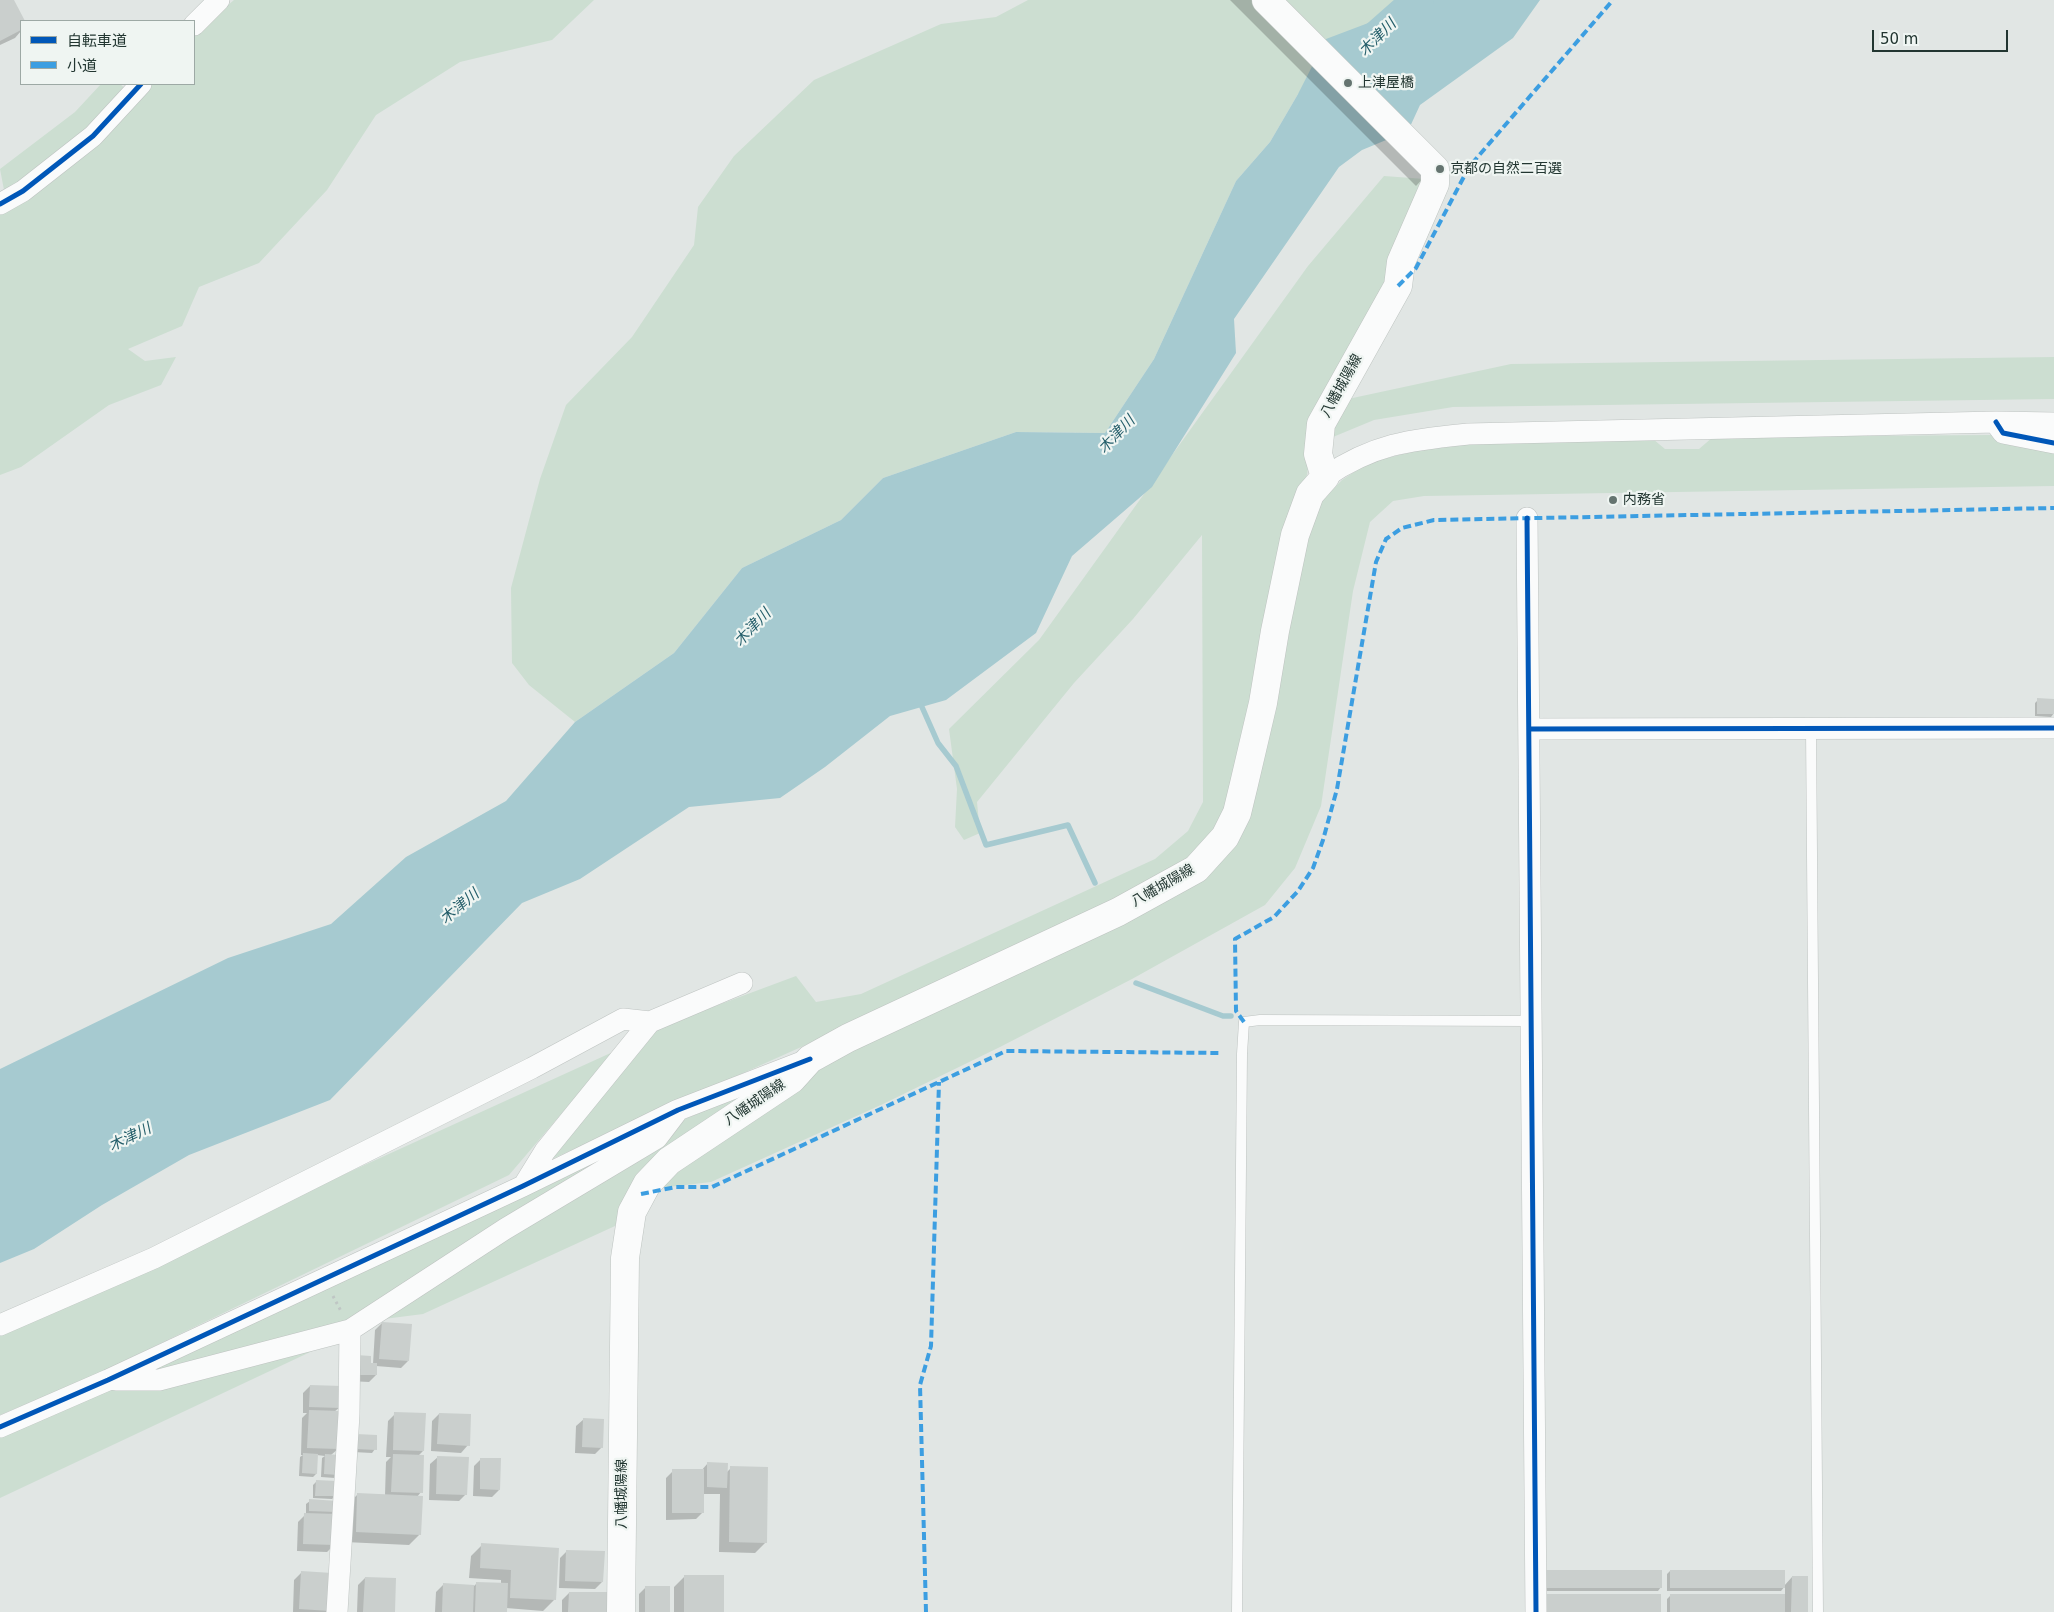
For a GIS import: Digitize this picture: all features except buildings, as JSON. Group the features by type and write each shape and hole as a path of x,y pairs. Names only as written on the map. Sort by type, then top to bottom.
{"main road":[{"name":"八幡城陽線","path":"621,1612 624,1258 632,1212 646,1184 669,1161 792,1079 810,1059 856,1034 1118,912 1196,869 1225,837 1237,813 1262,703 1295,535 1310,494 1326,477 1318,454 1321,424 1398,286 1401,262 1435,184 1435,169 1266,0"}],"street":[{"path":"195,24 219,0"},
{"path":"0,204 23,191 93,136 140,85"},
{"path":"1996,422 2003,433 2054,443"},
{"path":"1326,477 1349,461 1375,450 1412,440 1468,434 1996,422 2054,423"},
{"path":"1527,518 1536,1612"},
{"path":"1529,729 2054,728"},
{"path":"524,1186 545,1150 650,1022 742,983"},
{"path":"0,1325 154,1258 532,1068 623,1019 650,1022"},
{"path":"0,1427 108,1380 524,1186 678,1110 810,1059"},
{"path":"108,1380 159,1380 350,1330 505,1229 657,1138 678,1110"},
{"path":"337,1612 349,1414 350,1330"}],"lane":[{"path":"1811,728 1818,1612"},
{"path":"1237,1612 1244,1022 1260,1020 1530,1021"}],"path":[{"path":"324,1278 350,1330"}],"green space":[{"path":"234,0 594,0 552,40 460,62 376,115 327,190 259,263 199,287 182,326 128,349 145,361 176,357 161,385 109,405 21,467 0,475 0,199 5,195 0,169 75,112 100,85 121,85 134,96 145,85 195,85 195,33"},
{"path":"1028,0 1429,0 1386,17 1298,94 1270,142 1236,181 1154,359 1105,433 1016,432 883,478 841,520 742,568 674,653 575,722 529,685 512,663 511,588 540,479 566,405 632,337 694,245 698,207 734,156 814,80 941,24 996,17"},
{"path":"1384,176 1425,179 1392,287 1313,431 1307,475 1287,531 1227,816 1197,855 1113,903 839,1030 543,1163 659,1027 796,976 816,1002 861,994 1155,859 1188,831 1203,802 1202,535 1133,619 1074,683 977,802 980,833 964,840 955,827 957,789 949,729 1039,640 1308,266"},
{"path":"2054,357 2054,399 1453,407 1374,420 1333,437 1333,416 1348,399 1511,364"},
{"path":"1991,435 2054,448 2054,486 1424,496 1393,501 1370,522 1353,591 1321,806 1295,868 1265,905 1132,979 1000,1047 883,1104 711,1182 651,1189 853,1043 1117,920 1236,830 1290,594 1319,504 1342,480 1368,463 1422,449 1471,443 1653,439 1665,449 1699,449 1713,437"},
{"path":"615,1051 509,1175 93,1376 0,1415 0,1331"},
{"path":"773,1081 631,1192 615,1226 423,1314 345,1324 137,1376 643,1137"},
{"path":"340,1338 0,1498 0,1433 116,1384"}],"water":[{"path":"1429,0 1540,0 1513,38 1420,105 1408,131 1362,150 1339,167 1234,319 1236,353 1152,487 1072,556 1036,633 946,700 890,716 825,767 780,798 689,807 580,879 522,903 330,1100 189,1155 102,1205 34,1249 0,1263 0,1069 228,958 331,924 406,857 506,801 575,722 674,653 742,568 841,520 883,478 1016,432 1105,433 1154,359 1236,181 1270,142 1298,94 1326,39"}],"waterway":[{"name":"木津川","path":"1375,38 1418,0"},
{"path":"922,707 938,743 956,766 986,845 1068,825 1095,883"},
{"path":"1136,983 1223,1016 1231,1016"}],"marked path":[{"path":"1398,286 1416,268 1469,167 1613,0"},
{"path":"1244,1022 1236,1011 1235,939 1274,917 1298,891 1313,868 1337,789 1376,562 1386,539 1402,528 1434,520 2054,508"},
{"path":"641,1194 676,1187 712,1187 1006,1051 1222,1053"},
{"path":"926,1612 920,1385 931,1346 939,1082"}],"cycle path":[{"path":"0,204 23,191 93,136 140,85"},
{"path":"1996,422 2003,433 2054,443"},
{"path":"1527,518 1536,1612"},
{"path":"1529,729 2054,728"},
{"path":"0,1427 108,1380 523,1186 678,1110 810,1059"}],"place":[{"name":"上津屋橋","path":"1348,83"},
{"name":"京都の自然二百選","path":"1440,169"},
{"name":"内務省","path":"1613,500"}]}
